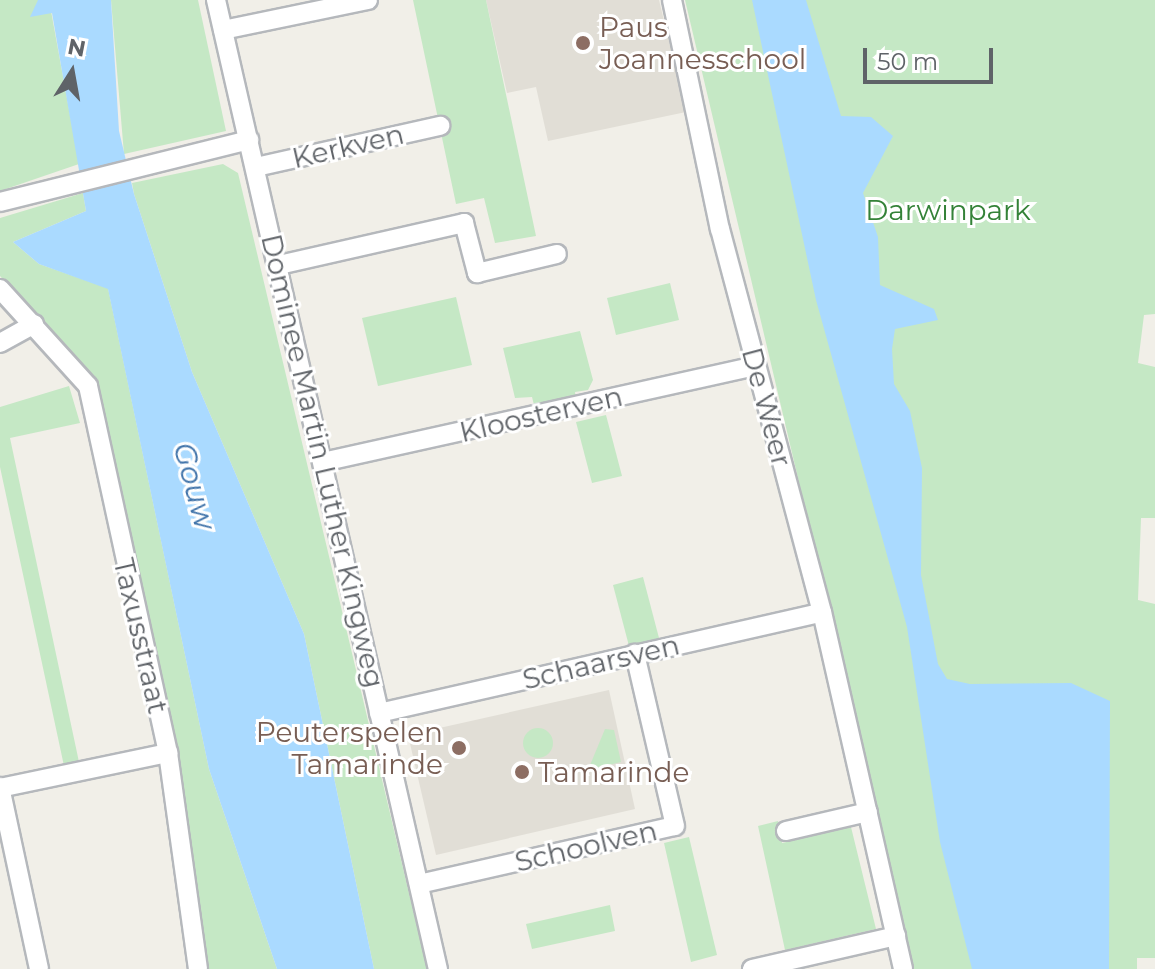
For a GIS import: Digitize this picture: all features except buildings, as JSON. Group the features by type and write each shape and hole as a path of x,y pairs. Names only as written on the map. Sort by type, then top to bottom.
{"street":[{"name":"Dominee Martin Luther Kingweg","path":"216,0 327,461 379,713 438,969"},
{"path":"223,30 368,0"},
{"name":"De Weer","path":"672,0 756,366 822,612 903,969"},
{"name":"Kerkven","path":"256,167 440,126"},
{"path":"0,202 48,187 249,140"},
{"path":"279,265 464,223 477,273 557,254"},
{"name":"Taxusstraat","path":"0,289 88,386 168,753 198,969"},
{"path":"0,343 34,324"},
{"name":"Kloosterven","path":"327,461 756,366"},
{"name":"Schaarsven","path":"379,713 822,612"},
{"name":"Schoolven","path":"419,884 675,826 635,654"},
{"path":"39,969 0,788 168,753"},
{"path":"786,831 868,812"},
{"path":"752,969 896,936"}],"shaded area":[{"name":"Paus Joannesschool","path":"486,0 659,0 686,112 548,141 536,87 507,93"},
{"name":"Tamarinde","path":"609,690 635,809 436,855 408,735"}],"green space":[{"path":"0,0 49,0 79,164 0,191"},
{"path":"111,0 198,0 226,131 124,154"},
{"path":"413,0 486,0 536,236 495,243 484,198 456,204"},
{"name":"Darwinpark","path":"685,0 1155,0 1155,314 1144,315 1138,363 1155,367 1155,518 1141,518 1138,600 1155,604 1155,958 1137,958 1137,969 914,969"},
{"path":"223,164 238,173 427,969 374,969 304,634 192,372 134,194 132,183"},
{"path":"83,193 86,211 13,242 39,264 108,288 209,769 277,969 207,969 182,804 88,376 0,276 0,218"},
{"path":"670,283 679,320 616,335 607,298"},
{"path":"456,297 472,365 378,386 362,318"},
{"path":"580,331 593,380 588,390 575,392 576,401 535,409 532,397 515,398 503,348"},
{"path":"69,386 80,423 10,438 79,762 64,766 0,467 0,407"},
{"path":"606,415 622,476 592,483 576,422"},
{"path":"643,577 659,638 629,646 613,585"},
{"path":"538,728 548,733 553,743 548,753 538,758 528,753 523,743 528,733"},
{"path":"605,729 614,730 621,762 588,770"},
{"path":"778,821 782,843 851,827 876,929 785,950 758,826"},
{"path":"689,837 717,955 691,962 664,843"},
{"path":"610,905 615,931 532,949 526,924"}],"water":[{"name":"Gouw","path":"38,0 111,0 119,131 134,194 192,372 304,634 374,969 277,969 209,769 108,289 39,264 13,242 86,211 52,13 30,17"},
{"path":"752,0 806,0 841,116 871,117 893,136 863,193 878,237 880,285 934,309 938,320 895,329 892,349 894,384 910,411 922,468 921,575 938,664 947,679 970,684 1071,683 1110,701 1109,969 972,969 940,842 907,627 816,300"}],"place":[{"name":"Paus Joannesschool","path":"583,43"},
{"name":"Peuterspelen Tamarinde","path":"459,748"},
{"name":"Tamarinde","path":"522,772"}]}
